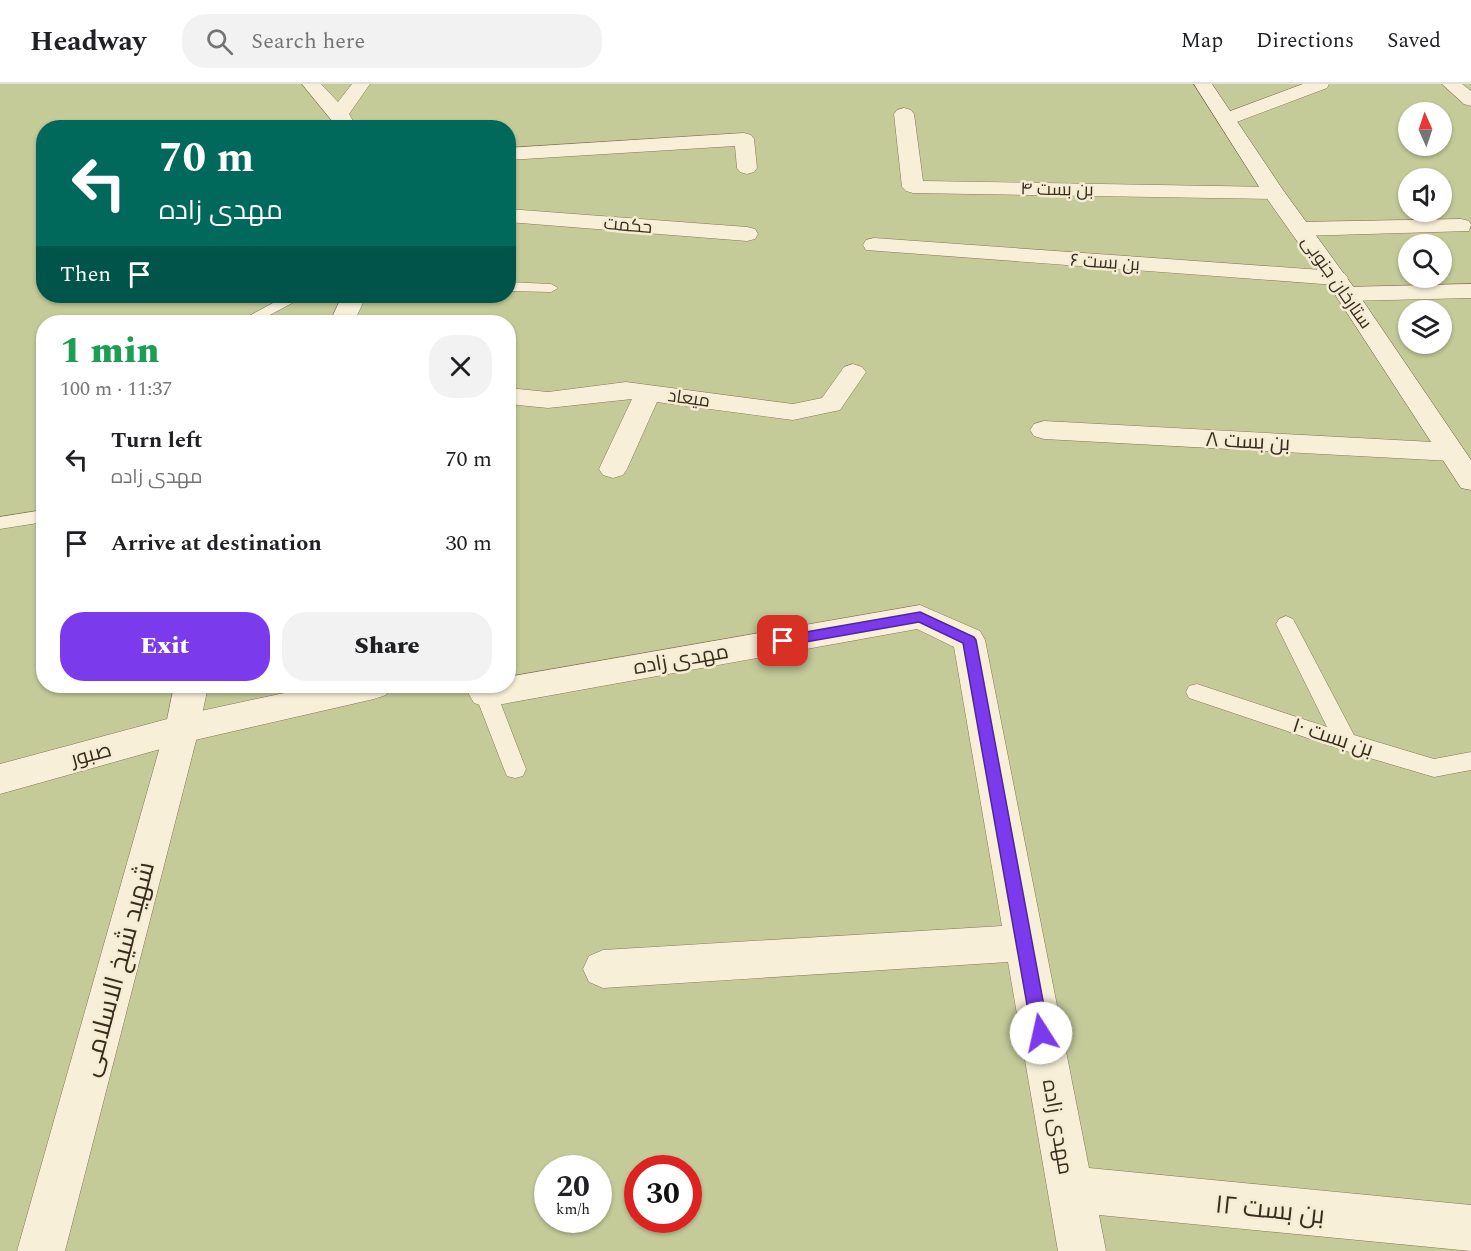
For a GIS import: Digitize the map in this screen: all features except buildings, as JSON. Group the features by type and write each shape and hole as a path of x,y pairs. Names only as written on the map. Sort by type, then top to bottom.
{"street":[{"path":"311,84 342,120"},
{"path":"343,120 361,84"},
{"name":"ستارخان جنوبی","path":"1203,84 1274,193 1341,286 1471,481"},
{"path":"1227,119 1320,84"},
{"path":"1451,84 1471,100"},
{"name":"بن بست ۴","path":"904,114 914,187 1274,193"},
{"path":"516,153 744,139 747,168"},
{"name":"حکمت","path":"516,215 747,234"},
{"path":"1300,229 1461,226"},
{"name":"بن بست ۶","path":"874,245 1341,286 1471,291"},
{"name":"میعاد","path":"516,397 548,400 626,390 793,412 831,404 853,372"},
{"path":"614,469 648,393"},
{"name":"بن بست ۸","path":"1044,430 1451,452"},
{"name":"مهدی زاده","path":"516,684 920,617 969,640 1082,1251"},
{"name":"شهید شیخ الاسلامی","path":"41,1251 182,729 190,693"},
{"name":"صبور","path":"0,779 182,729 343,693"},
{"path":"603,969 1024,943"},
{"name":"بن بست ۱۲","path":"1069,1189 1471,1228"}],"lane":[{"path":"516,286 551,288"},
{"path":"260,315 283,303"},
{"path":"0,523 36,517"},
{"path":"1286,624 1346,742"},
{"name":"بن بست ۱۰","path":"1197,692 1346,742 1434,768 1471,761"},
{"path":"484,693 515,769"}],"green space":[{"path":"0,84 1471,84 1471,1251 0,1251"}],"route":[{"path":"783,641 920,617 969,640 1041,1033"}]}
